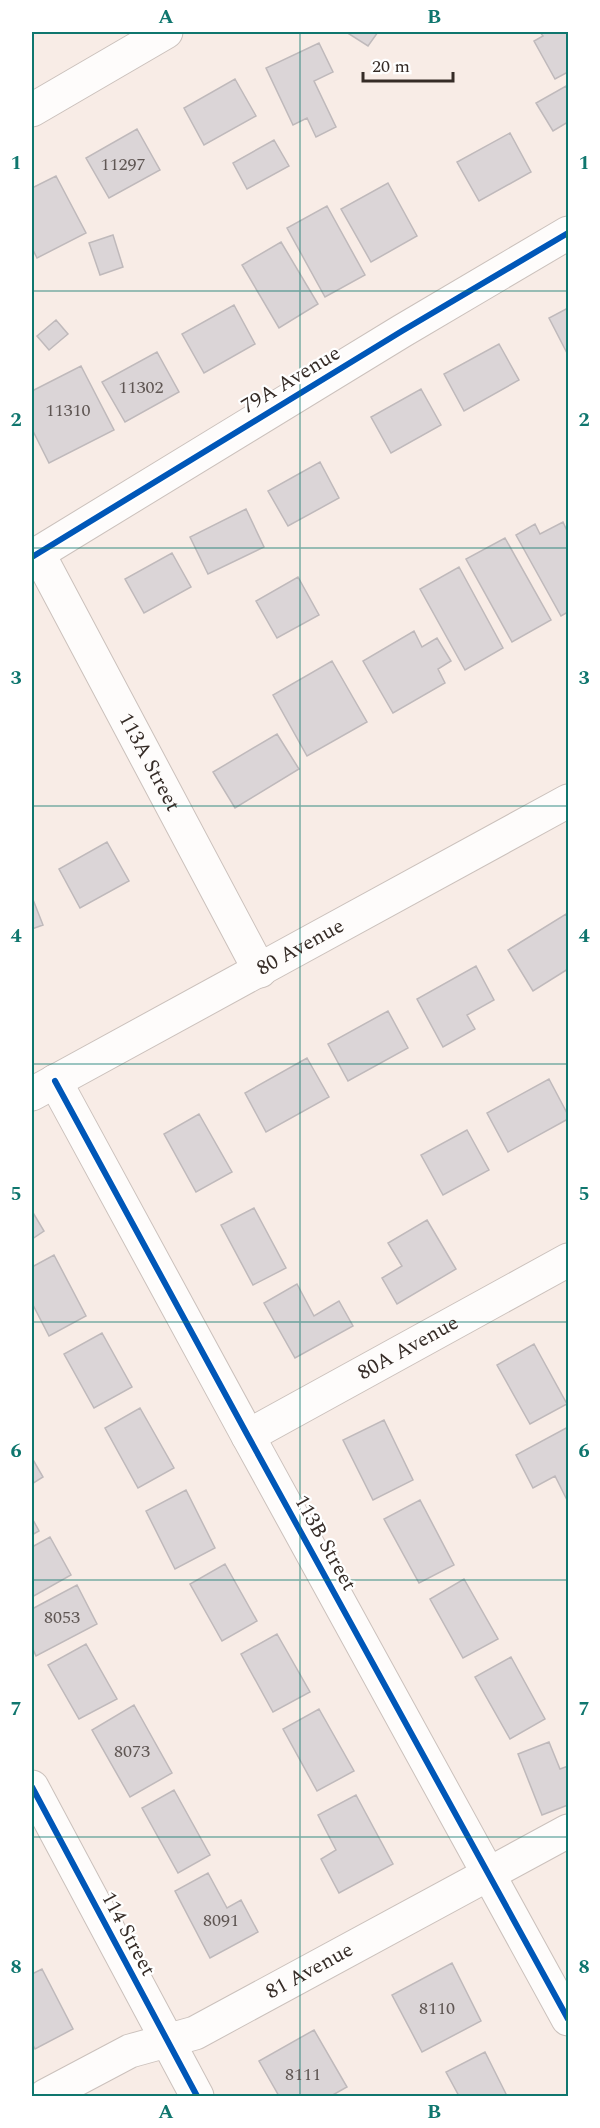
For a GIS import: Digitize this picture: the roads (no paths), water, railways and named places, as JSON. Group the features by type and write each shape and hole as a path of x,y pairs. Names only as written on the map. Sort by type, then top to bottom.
{"street":[{"path":"32,110 165,32"},
{"name":"79A Avenue","path":"35,555 402,331 568,233"},
{"name":"113A Street","path":"35,555 260,971"},
{"name":"80 Avenue","path":"43,1087 260,971 568,801"},
{"name":"113B Street","path":"43,1087 248,1436 568,2019"},
{"name":"80A Avenue","path":"248,1436 568,1259"},
{"name":"114 Street","path":"32,1787 197,2097"},
{"name":"81 Avenue","path":"45,2097 130,2051 195,2033 568,1831"}]}
